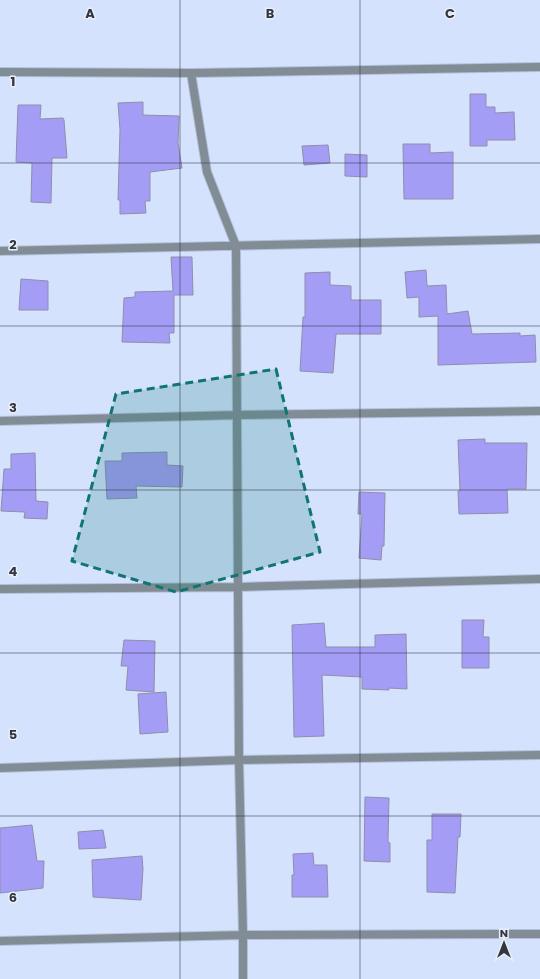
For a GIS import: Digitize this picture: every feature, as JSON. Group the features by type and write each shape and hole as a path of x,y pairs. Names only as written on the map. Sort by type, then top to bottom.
{"street":[{"path":"0,72 191,73 540,67"},
{"path":"191,73 207,172 236,246 239,760 243,979"},
{"path":"0,252 540,239"},
{"path":"0,421 238,415 540,411"},
{"path":"0,589 239,587 540,579"},
{"path":"0,768 239,760 540,755"},
{"path":"0,941 243,935 540,934"}],"highlighted area":[{"path":"276,369 320,552 176,592 72,561 116,394"}],"building":[{"path":"470,94 486,94 486,107 495,107 495,113 514,112 515,140 487,140 487,146 470,146"},
{"path":"143,102 143,115 179,116 178,143 182,168 150,172 150,201 145,201 146,213 120,214 120,200 118,200 120,130 118,103"},
{"path":"18,105 41,105 40,119 63,118 64,120 67,158 52,158 51,203 31,202 32,163 16,162"},
{"path":"403,144 430,144 430,153 453,152 453,199 404,199"},
{"path":"328,145 330,163 304,165 302,146"},
{"path":"345,154 367,155 367,177 345,176"},
{"path":"171,257 192,257 193,295 174,295 174,333 169,333 170,343 122,342 124,298 135,297 135,292 173,291"},
{"path":"426,270 427,286 446,285 447,314 468,311 472,334 520,333 520,336 535,335 536,362 438,365 438,316 419,317 419,297 407,298 405,272"},
{"path":"330,272 330,285 351,286 351,300 381,300 381,334 336,334 333,373 300,371 303,317 305,317 305,273"},
{"path":"21,279 48,281 48,310 19,310"},
{"path":"485,439 485,443 527,443 526,489 507,489 508,513 459,514 458,491 460,491 458,440"},
{"path":"167,452 167,465 183,466 182,487 136,486 137,498 107,499 105,461 122,461 122,453"},
{"path":"35,453 36,501 48,502 47,519 24,518 25,512 1,511 4,469 11,469 11,454"},
{"path":"359,492 385,493 384,546 382,546 381,560 359,558 362,514 358,514"},
{"path":"462,620 484,620 483,637 489,637 489,668 462,668"},
{"path":"324,623 326,647 375,647 375,635 406,634 407,689 362,689 362,677 322,675 324,736 294,737 292,625"},
{"path":"124,640 155,641 154,692 126,690 128,666 121,666"},
{"path":"166,692 168,732 140,734 138,694"},
{"path":"365,797 389,798 388,842 390,843 390,862 364,861"},
{"path":"432,814 461,814 460,837 458,837 455,893 427,892 427,840 432,840"},
{"path":"32,825 37,861 44,861 43,888 0,893 0,828"},
{"path":"103,830 106,848 79,849 78,832"},
{"path":"313,853 314,865 327,865 328,897 292,897 292,875 294,875 293,854"},
{"path":"142,856 143,869 141,900 93,897 92,860"}]}
